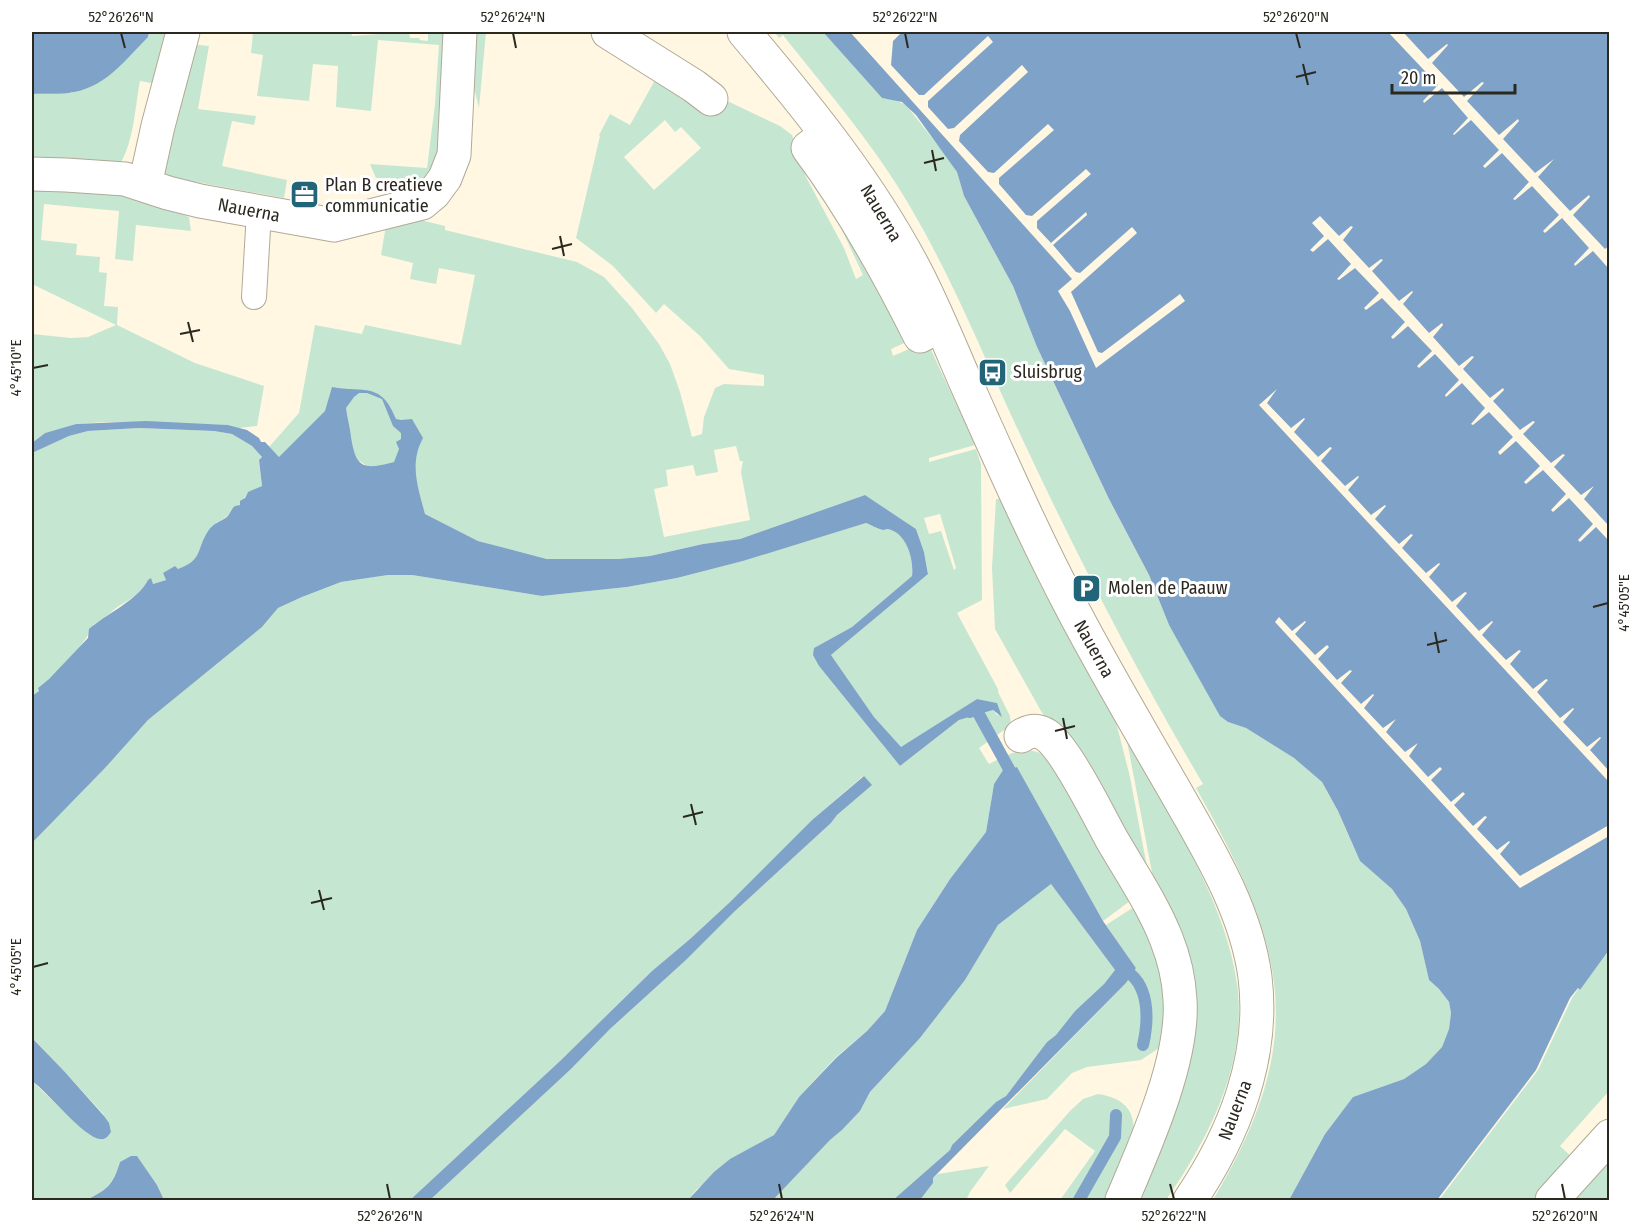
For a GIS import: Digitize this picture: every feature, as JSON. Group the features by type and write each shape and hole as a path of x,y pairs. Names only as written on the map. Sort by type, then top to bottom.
{"street":[{"path":"145,185 183,32"},
{"name":"Nauerna","path":"32,174 125,179 168,193 322,224 341,224 422,203 434,193 445,178 454,155 460,32"},
{"path":"608,32 711,99"},
{"name":"Nauerna","path":"744,32 831,139 870,193 893,231 939,320 1044,555 1101,661 1217,865 1239,917 1255,975 1258,1010 1253,1057 1238,1108 1209,1170 1190,1200"},
{"name":"Nauerna","path":"812,146 854,202 898,280 924,334 920,336 874,246 808,148 812,146"},
{"path":"1021,736 1030,731 1039,731 1048,736 1069,764 1154,912 1166,938 1176,970 1180,1001 1178,1039 1161,1099 1122,1200"},
{"path":"1552,1200 1605,1145"}],"lane":[{"path":"254,297 259,212"}],"green space":[{"path":"149,32 173,32 157,84 140,81 131,134 120,164 32,165 32,94 72,93 148,37"},
{"path":"253,32 351,32 352,36 409,32 410,38 428,41 428,32 445,32 438,152 430,171 422,182 376,178 370,164 427,168 439,45 378,40 371,111 336,107 338,66 313,64 309,101 257,96 263,55 251,53"},
{"path":"475,32 486,32 479,108 473,84"},
{"path":"778,32 823,32 882,98 906,105 944,153 957,172 964,196 1013,286 1037,347 1109,499 1149,575 1169,625 1228,722 1246,728 1294,758 1322,782 1338,811 1360,861 1392,889 1406,909 1420,941 1429,980 1449,1002 1451,1013 1449,1029 1442,1047 1426,1064 1404,1079 1353,1097 1325,1134 1289,1200 1213,1200 1244,1142 1264,1089 1274,1039 1275,992 1267,945 1250,896 1227,845 1196,788 1203,784 1090,578 958,299 912,210 867,142 783,35 779,38 776,34"},
{"path":"190,44 209,46 198,109 256,116 254,125 232,121 222,166 287,180 284,198 196,182 195,188 163,174"},
{"path":"655,80 719,97 780,126 792,135 806,177 844,248 856,279 863,275 829,202 920,336 891,349 893,356 927,341 975,445 929,458 929,462 976,449 981,464 982,600 957,613 998,689 1010,716 1011,725 979,748 989,764 1013,753 1027,750 1052,759 1142,906 1170,991 1162,1046 1141,1060 1087,1067 1072,1073 1047,1099 1003,1109 1126,983 1136,968 1106,925 1134,907 1130,901 1103,921 1017,767 1003,770 994,784 986,832 950,879 917,930 885,1011 867,1031 835,1058 799,1097 774,1135 755,1146 697,1189 688,1200 430,1200 871,785 863,776 812,820 730,902 652,971 560,1061 410,1200 164,1200 157,1185 137,1156 120,1162 114,1177 97,1195 74,1201 32,1200 32,1081 79,1126 104,1115 32,1038 32,843 148,720 262,627 278,608 341,582 388,575 412,575 542,596 627,587 677,578 743,561 866,523 884,530 888,529 900,536 908,548 912,562 912,576 852,627 814,648 819,666 900,766 959,720 993,710 998,716 997,703 977,699 901,748 874,717 831,655 928,573 916,529 865,495 740,539 703,544 650,556 619,559 548,559 478,541 425,514 414,473 367,466 358,460 353,451 279,457 269,447 299,413 315,325 362,334 365,325 461,345 475,275 439,268 436,284 410,279 413,263 381,255 386,225 412,218 445,226 445,230 577,262 604,277 632,308 659,344 670,364 692,437 702,434 704,417 715,388 724,384 764,386 764,375 729,369 700,336 664,304 656,313 613,266 576,238 599,135 610,114 630,125","holes":["665,120 675,132 681,127 701,148 654,190 624,157","736,446 740,461 743,461 741,472 750,520 664,537 654,489 668,486 666,470 693,465 696,476 718,472 714,450","940,514 956,568 954,570 941,531 929,534 924,518"]},
{"path":"32,185 126,192 189,217 191,231 136,225 133,261 115,259 119,211 44,204 41,240 77,244 76,255 100,257 99,272 107,273 104,306 118,307 117,325 195,363 264,386 257,426 239,428 228,425 105,422 76,424 45,433 32,443 32,334 71,338 88,337 116,325 32,284"},
{"path":"139,428 214,431 232,434 252,446 262,457 259,461 262,486 255,491 248,492 240,505 210,528 193,562 163,573 166,580 153,584 148,580 138,593 93,625 84,642 32,696 32,453 69,436 88,431"},
{"path":"996,499 1000,499 1041,586 1116,722 1130,777 1148,872 1041,711 995,629 992,568"},
{"path":"1127,741 1177,828 1208,890 1231,953 1237,984 1239,1013 1237,1042 1231,1071 1222,1098 1197,1151 1166,1200 1133,1200 1179,1070 1153,878"},
{"path":"1051,884 1115,970 1047,1042 1006,1096 996,1102 952,1145 950,1150 893,1200 773,1200 860,1111 870,1092 920,1038 965,980 998,925"},
{"path":"1609,950 1609,1091 1560,1146 1575,1160 1539,1200 1439,1200 1538,1070 1572,998"},
{"path":"1098,1094 1117,1100 1128,1109 1133,1122 1130,1153 1112,1200 1060,1200 1095,1151 1065,1129 1010,1193 1005,1185 1070,1111 1083,1099"},
{"path":"1609,1152 1609,1200 1566,1200"},
{"path":"989,1166 966,1200 920,1200 933,1183 933,1178 938,1174"}],"water":[{"path":"32,32 149,32 148,37 124,62 96,84 69,93 32,94"},
{"path":"823,32 1609,32 1609,950 1580,990 1578,988 1570,998 1536,1070 1437,1200 1289,1200 1325,1134 1353,1097 1404,1079 1426,1064 1442,1047 1449,1029 1451,1013 1449,1002 1429,980 1420,941 1406,909 1392,889 1360,861 1338,811 1322,782 1294,758 1246,728 1228,722 1220,716 1169,625 1149,575 1109,499 1037,347 1013,286 964,196 957,172 916,115 902,102 882,98"},
{"path":"332,387 378,394 390,407 396,419 412,419 423,438 416,457 416,476 425,514 478,541 547,559 619,559 650,556 703,544 740,539 865,495 916,529 924,552 928,574 831,655 874,717 901,747 977,699 997,703 1002,717 993,710 959,720 900,766 819,666 813,655 814,648 852,627 912,576 912,562 908,548 900,536 888,529 884,530 866,523 743,561 677,578 627,587 542,596 412,575 388,575 341,582 278,608 262,627 148,720 32,843 32,696 88,638 89,629 130,600 151,578 153,584 166,580 163,573 175,566 178,569 192,562 210,528 227,517 235,506 240,505 240,501 248,492 262,486 259,460 262,457 252,446 232,434 214,431 139,428 88,431 69,436 32,453 32,443 45,433 76,424 146,421 228,425 247,430 261,442 265,442 279,457 325,411","holes":["359,393 367,393 382,399 393,426 401,433 401,439 396,442 399,449 394,462 369,466 359,461 356,456 346,408"]},
{"path":"1017,767 1103,921 1136,968 1126,983 933,1178 933,1183 920,1200 893,1200 950,1150 952,1145 996,1102 1006,1096 1047,1042 1115,970 1051,884 998,925 965,980 920,1038 870,1092 860,1111 773,1200 688,1200 714,1172 730,1159 774,1135 799,1097 885,1011 917,930 950,879 986,832 994,784 1003,770"},
{"path":"864,776 872,785 734,912 571,1069 430,1200 410,1200 560,1061 652,971 730,902 812,820"},
{"path":"32,1038 104,1116 111,1132 107,1137 100,1139 84,1131 32,1081"},
{"path":"131,1156 137,1156 157,1185 164,1200 86,1200 108,1186 120,1162"}],"pier":[{"path":"850,32 902,32 893,41 891,65 919,95 924,95 988,36 993,42 928,101 928,107 948,129 954,128 1022,65 1028,72 960,135 959,141 988,172 994,173 1048,124 1054,130 999,178 999,184 1026,215 1032,216 1086,169 1091,174 1037,221 1037,228 1051,243 1086,212 1087,215 1053,245 1076,272 1080,273 1132,227 1137,233 1071,292 1098,352 1102,353 1180,294 1185,301 1096,368 1070,311 1058,291 1072,279"},
{"path":"1388,32 1403,32 1428,59 1447,44 1432,63 1464,97 1482,82 1484,83 1467,101 1499,135 1518,119 1519,121 1503,139 1535,173 1554,159 1538,177 1570,211 1589,195 1590,197 1573,215 1605,249 1609,246 1609,269 1593,251 1575,266 1574,264 1589,248 1562,218 1545,233 1543,231 1559,215 1532,186 1515,200 1513,199 1529,182 1502,153 1485,168 1483,166 1499,150 1471,120 1453,134 1468,118 1442,88 1424,103 1423,101 1438,85"},
{"path":"1320,216 1339,236 1351,226 1353,227 1343,240 1369,268 1381,259 1383,260 1372,271 1399,301 1413,292 1403,304 1429,333 1442,323 1443,325 1433,337 1459,366 1472,356 1474,357 1463,369 1490,398 1503,388 1504,390 1493,401 1520,430 1533,421 1535,422 1523,434 1551,463 1563,454 1565,455 1554,467 1581,495 1594,486 1584,499 1609,526 1609,541 1596,527 1580,542 1578,540 1593,524 1569,498 1553,512 1551,510 1566,494 1543,470 1526,484 1524,482 1540,466 1516,441 1500,455 1498,452 1513,437 1489,412 1473,425 1471,424 1485,408 1462,383 1446,397 1445,395 1459,380 1435,354 1419,368 1417,366 1432,351 1408,326 1393,339 1391,337 1405,322 1382,298 1366,310 1364,308 1379,293 1355,268 1339,280 1337,279 1351,264 1328,239 1313,252 1310,250 1324,236 1312,223"},
{"path":"1277,389 1267,403 1291,428 1305,419 1294,432 1318,457 1330,447 1332,448 1321,461 1345,486 1359,477 1348,490 1371,515 1386,506 1375,519 1399,544 1411,534 1413,535 1402,548 1426,573 1440,564 1429,577 1452,602 1465,592 1467,593 1456,606 1479,631 1493,622 1482,635 1506,660 1519,650 1521,651 1510,664 1533,689 1546,679 1548,680 1537,692 1560,718 1574,709 1563,722 1587,747 1601,738 1590,750 1609,771 1609,782 1259,405"},
{"path":"1279,617 1292,631 1306,622 1295,634 1315,655 1327,645 1329,647 1318,659 1337,680 1350,670 1352,671 1341,683 1361,704 1374,695 1364,708 1383,728 1396,719 1386,732 1405,752 1418,743 1409,756 1428,777 1440,767 1442,769 1431,780 1451,802 1463,792 1465,794 1454,805 1473,826 1485,816 1487,817 1477,829 1497,850 1510,842 1500,854 1520,876 1609,825 1609,836 1520,888 1275,622"}],"waterway":[{"path":"970,712 976,709 1009,769 1014,783"},
{"path":"1123,969 1132,975 1143,992 1146,1013 1143,1045"},
{"path":"1079,1200 1115,1137 1116,1115"}],"place":[{"name":"Plan B creatieve communicatie","path":"304,195"},
{"name":"Sluisbrug","path":"992,372"},
{"name":"Molen de Paauw","path":"1087,588"}]}
